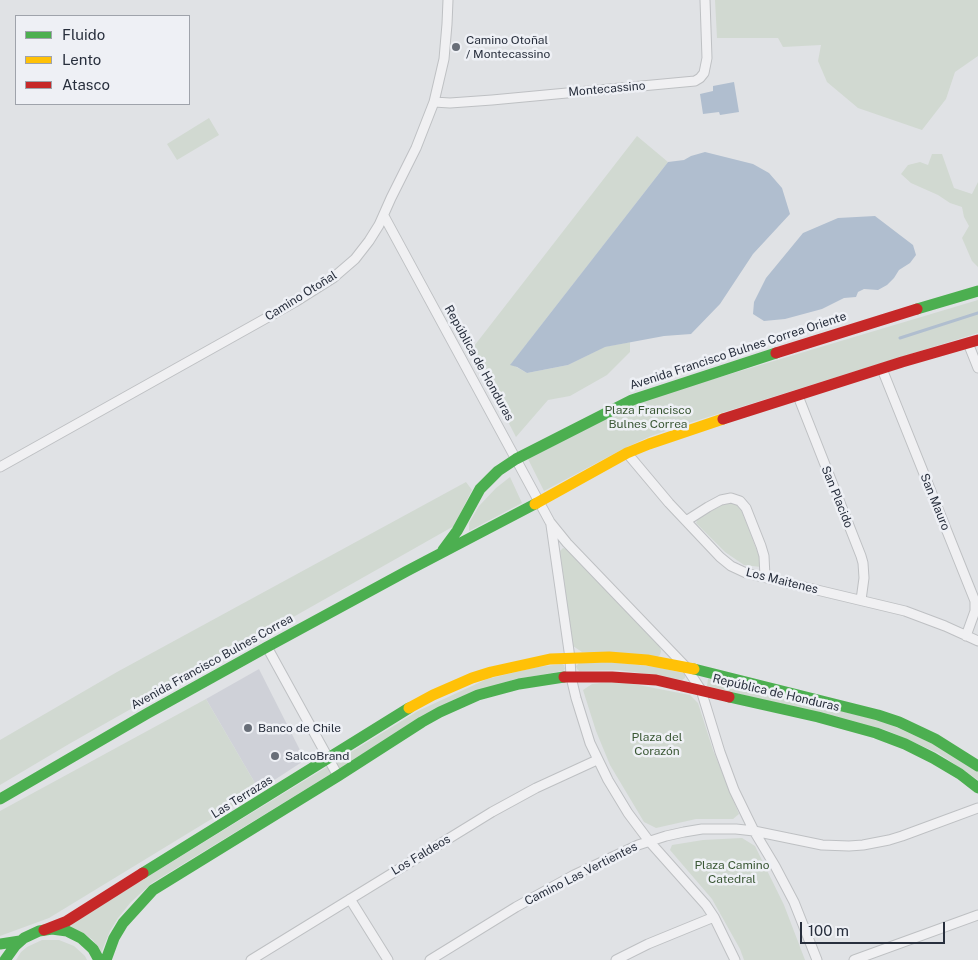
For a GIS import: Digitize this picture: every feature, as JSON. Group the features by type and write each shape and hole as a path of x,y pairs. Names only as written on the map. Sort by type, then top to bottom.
{"street":[{"name":"Camino Otoñal","path":"0,467 295,302 322,286 355,259 369,241 384,216 416,148 434,102 444,59 448,24 448,0"},
{"name":"Montecassino","path":"434,102 450,103 492,100 695,81 704,73 707,58 705,0"},
{"name":"República de Honduras","path":"384,216 550,522 567,543 686,667"},
{"name":"Avenida Francisco Bulnes Correa Oriente","path":"516,459 632,400 978,290"},
{"path":"539,502 628,453 649,444 882,369 973,342 978,368"},
{"name":"San Mauro","path":"882,369 975,601 975,611 966,636"},
{"name":"San Placido","path":"798,396 861,556 864,578 861,600"},
{"name":"Los Maitenes","path":"628,453 654,486 720,557 731,566 764,577 887,606 923,617 978,641"},
{"name":"Avenida Francisco Bulnes Correa","path":"440,554 457,531 472,500 480,489 498,471 516,459"},
{"path":"686,521 696,513 721,500 731,498 740,501 746,508 761,546 764,556 764,577"},
{"name":"Avenida Francisco Bulnes Correa","path":"0,799 148,713 267,647 539,502"},
{"name":"República de Honduras","path":"550,522 570,658 571,677 656,680 869,730 905,744 944,764 978,788"},
{"path":"267,647 338,776"},
{"name":"República de Honduras","path":"570,658 609,657 647,660 686,667 846,706 878,715 917,730 954,750 978,766"},
{"name":"Las Terrazas","path":"20,941 29,935 66,921 433,695 491,672 530,662 570,658"},
{"path":"686,667 701,690 727,771 740,804 788,890 817,960"},
{"path":"106,960 114,938 123,924 153,890 422,722 478,695 519,684 571,677 582,720 597,760 618,797 649,841 714,917 735,960"},
{"path":"472,678 478,695"},
{"path":"842,723 846,706"},
{"name":"Los Faldeos","path":"251,960 492,812 536,788 597,760"},
{"name":"Camino Las Vertientes","path":"430,960 544,891 649,841 684,832 719,828 754,831 822,844 863,845 902,836 978,808"},
{"path":"201,838 211,854"},
{"path":"350,899 388,960"},
{"path":"854,960 978,915"},
{"path":"616,960 648,944 714,917"},
{"path":"44,930 59,930 74,934 93,949 99,960"},
{"path":"0,944 20,941"},
{"path":"5,960 10,951 20,941"}],"shaded area":[{"path":"259,669 305,760 259,790 206,699"}],"green space":[{"path":"715,0 978,0 978,56 955,72 946,99 922,130 858,108 827,82 818,61 821,45 783,47 778,38 717,38"},
{"path":"209,118 219,135 177,160 167,144"},
{"path":"637,136 668,162 511,364 527,373 568,365 604,347 630,342 630,352 607,375 570,396 548,400 516,437 471,350"},
{"path":"932,154 942,154 954,188 972,194 978,182 978,267 972,261 962,238 969,226 964,217 962,207 911,183 901,174 908,165 920,162 928,165"},
{"name":"Plaza Francisco Bulnes Correa","path":"978,300 978,333 651,436 544,491 528,459 640,401"},
{"path":"510,477 522,503 469,531 469,523 479,506 496,488"},
{"path":"466,482 472,490 454,526 0,785 0,740 117,672"},
{"path":"734,502 741,509 759,556 761,567 744,565 725,552 696,523 698,518 726,503"},
{"path":"563,548 660,647 660,655 657,657 582,652 573,646 560,551"},
{"path":"610,662 657,667 683,673 685,678 682,680 617,670 579,671 576,666 579,663"},
{"path":"562,664 565,669 563,671 512,680 329,775 152,883 131,902 118,918 110,931 101,953 93,940 71,927 72,923 418,711 487,679 537,667"},
{"path":"708,679 887,723 940,747 978,771 978,780 938,753 886,730 707,686"},
{"name":"Plaza del Corazón","path":"618,681 690,695 698,703 713,750 739,814 733,819 696,819 656,828 644,822 610,765 596,731 583,690 592,684"},
{"path":"206,699 259,790 49,918 0,936 0,811"},
{"name":"Plaza Camino Catedral","path":"742,838 755,846 784,905 805,960 744,960 740,949 712,899 670,850 672,845 703,840"},
{"path":"42,940 59,940 74,946 87,960 16,960 27,947"}],"water":[{"path":"734,82 739,112 720,115 719,112 703,114 700,94 713,91 713,86"},
{"path":"705,152 753,164 769,173 782,188 790,214 753,254 720,304 691,334 664,336 605,347 568,365 527,373 510,365 668,162 684,160"},
{"path":"875,216 913,245 916,255 910,263 899,270 887,285 878,290 864,289 858,292 856,297 844,298 822,309 785,319 764,321 753,314 754,302 766,278 803,233 838,218"}],"waterway":[{"path":"900,338 978,313"}],"traffic: fast":[{"path":"917,309 978,291"},
{"path":"443,550 457,531 480,489 498,471 516,459 632,400 776,353"},
{"path":"0,799 148,713 267,647 535,504"},
{"path":"694,669 878,715 899,722 935,739 978,766"},
{"path":"106,960 114,938 123,923 153,890 422,722 478,695 519,684 564,677"},
{"path":"729,697 818,717 876,733 905,744 933,758 960,774 978,788"},
{"path":"143,873 409,708"},
{"path":"5,960 15,946 24,938 39,931 52,929 67,931 81,938 93,949 99,960"},
{"path":"0,944 20,941"}],"traffic: slow":[{"path":"535,504 627,453 723,419"},
{"path":"409,708 472,678 550,659 609,657 647,660 694,669"}],"traffic: jam":[{"path":"776,353 917,309"},
{"path":"723,419 978,340"},
{"path":"564,677 612,677 656,680 729,697"},
{"path":"44,930 67,921 143,873"}],"place":[{"name":"Camino Otoñal / Montecassino","path":"456,47"},
{"name":"Banco de Chile","path":"248,728"},
{"name":"SalcoBrand","path":"275,756"}]}
